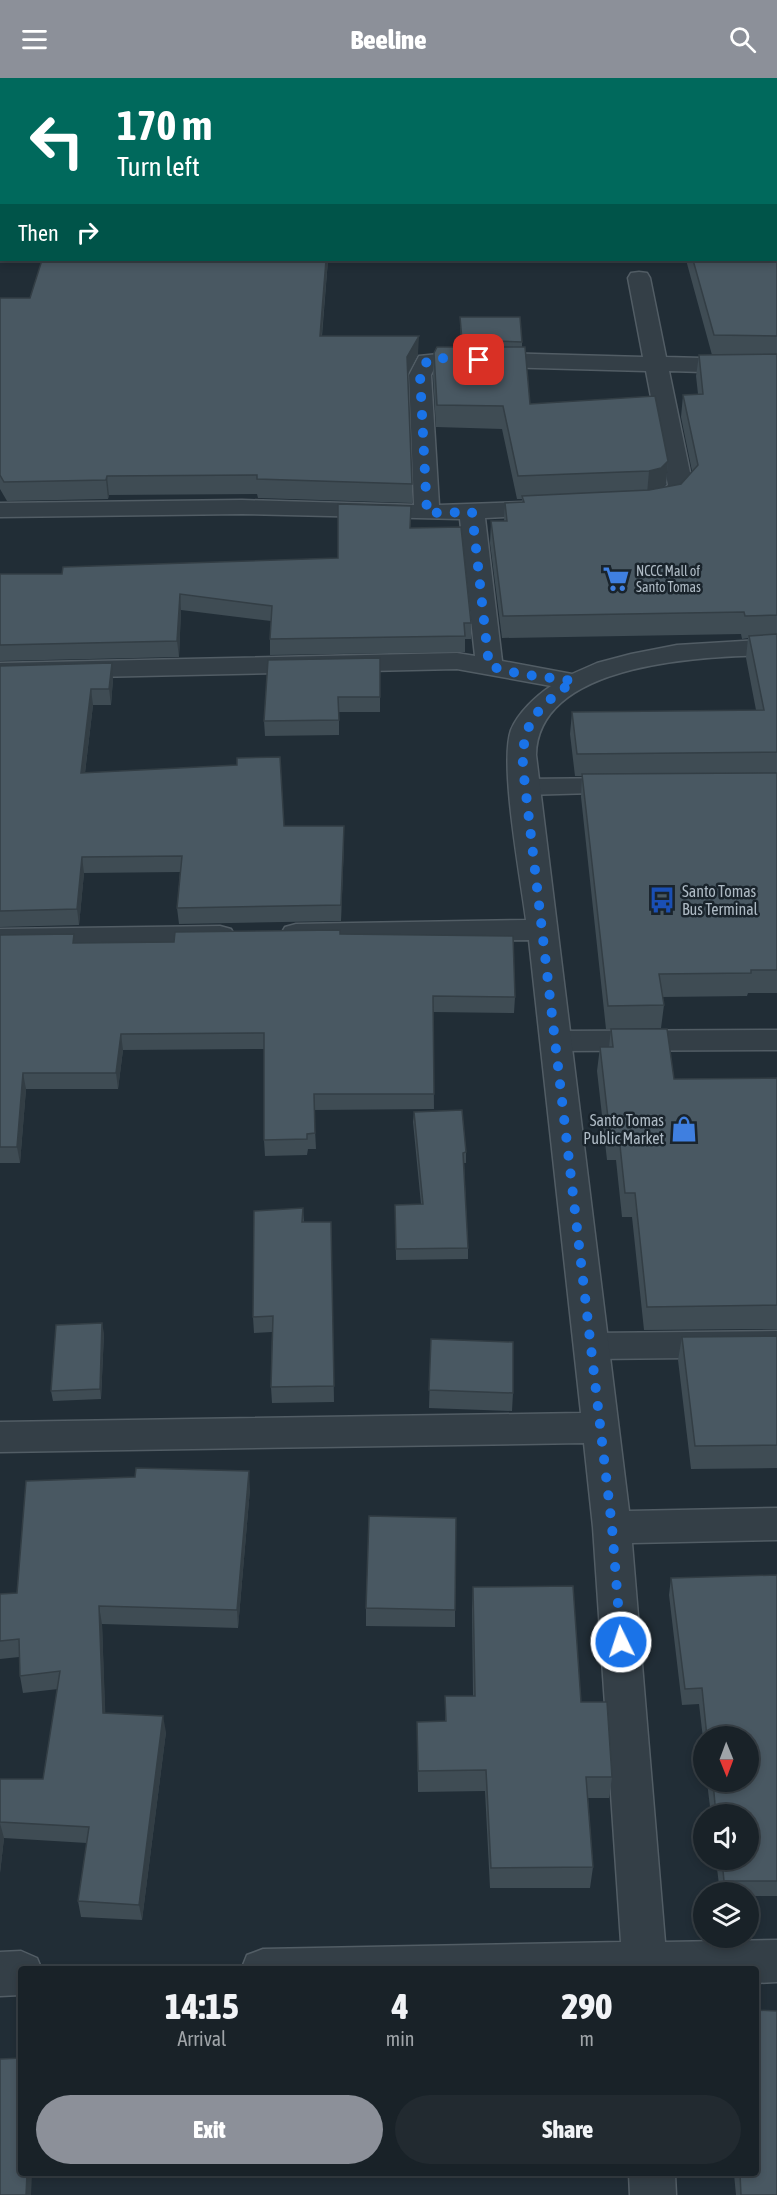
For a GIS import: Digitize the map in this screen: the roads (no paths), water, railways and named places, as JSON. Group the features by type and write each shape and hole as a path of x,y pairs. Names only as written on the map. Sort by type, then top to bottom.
{"street":[{"path":"624,504 668,499 681,487 639,279"},
{"path":"427,513 420,375 427,361 458,358 657,366 777,367"},
{"path":"0,510 242,507 427,513 577,507"},
{"path":"472,512 489,666"},
{"path":"777,647 709,650 654,658 604,670 574,681 550,698 527,725 522,750 524,787 557,1041 612,1527 645,1966 777,1961"},
{"path":"0,671 457,662 574,681"},
{"path":"0,939 543,930"},
{"path":"0,1437 601,1428"},
{"path":"612,1527 777,1524"},
{"path":"0,1974 18,1973"},
{"path":"652,2176 653,2195"}],"lane":[{"path":"524,787 641,786"},
{"path":"557,1041 777,1040"},
{"path":"591,1346 777,1344"}],"place":[{"name":"NCCC Mall of Santo Tomas","path":"616,579"},
{"name":"Santo Tomas Bus Terminal","path":"662,900"},
{"name":"Santo Tomas Public Market","path":"684,1129"}]}
